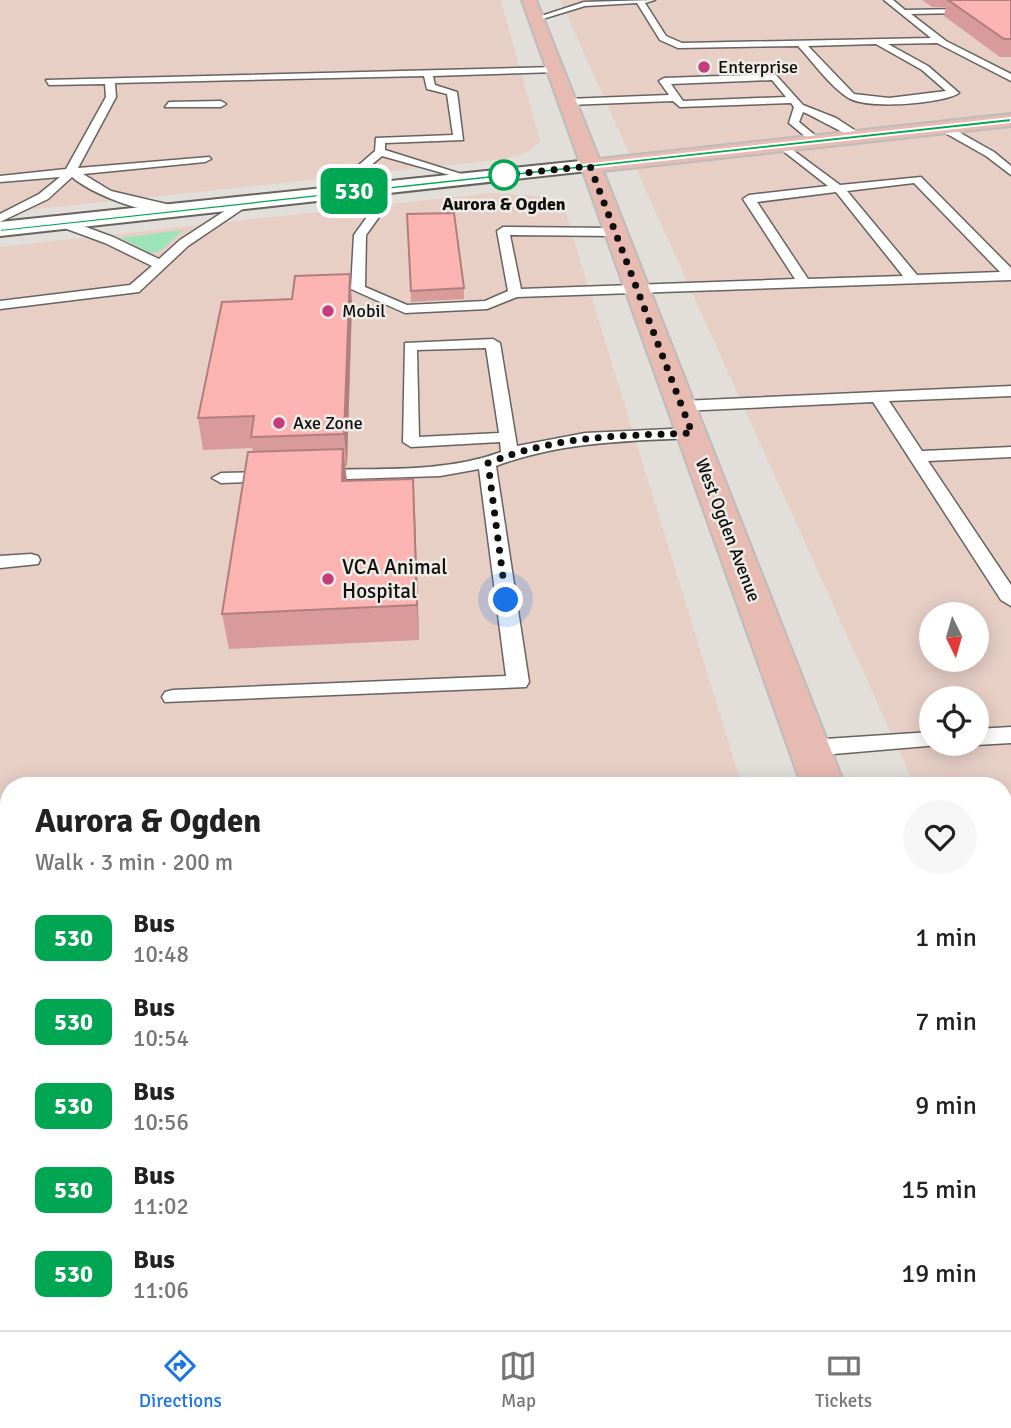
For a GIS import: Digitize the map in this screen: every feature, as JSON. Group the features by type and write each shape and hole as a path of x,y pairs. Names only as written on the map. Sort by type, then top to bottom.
{"main road":[{"name":"West Ogden Avenue","path":"529,0 555,70 568,93 590,166 821,777"},
{"path":"0,229 1011,120"}],"lane":[{"path":"603,0 612,1"},
{"path":"639,0 663,38 670,43 702,47 939,40"},
{"path":"536,19 584,4 653,0"},
{"path":"888,0 939,40 1011,78"},
{"path":"904,12 1011,10"},
{"path":"919,24 932,24"},
{"path":"800,43 852,96 863,100 954,93 925,68 877,41"},
{"path":"993,69 1011,68"},
{"path":"49,82 555,70"},
{"path":"428,73 430,87"},
{"path":"360,75 360,88"},
{"path":"817,141 794,124 796,103 775,77 663,81 680,104 796,103 832,120 858,137"},
{"path":"0,218 44,199 72,171 116,97 109,87 111,81"},
{"path":"655,86 667,86"},
{"path":"333,193 380,152 380,140 459,138 452,92 416,87"},
{"path":"220,104 170,99 224,92"},
{"path":"568,93 676,98"},
{"path":"944,128 990,154 1011,172"},
{"path":"782,145 841,190 913,279"},
{"path":"380,152 467,179"},
{"path":"0,178 205,159"},
{"path":"72,171 90,187 106,194 175,210"},
{"path":"803,282 749,199 917,179 1011,276"},
{"path":"363,190 373,217 360,235 358,289 405,309 487,305 515,293 1011,276"},
{"path":"0,305 134,289 184,243 247,202"},
{"path":"60,222 160,264"},
{"path":"515,293 503,232 615,232"},
{"path":"509,446 493,343 410,346 411,442 530,447 687,419 878,397 1011,391"},
{"path":"878,397 1011,600"},
{"path":"221,478 440,471 488,463 509,446"},
{"path":"917,456 1011,452"},
{"path":"173,697 517,681 488,463"},
{"path":"0,562 31,560"},
{"path":"989,736 1011,735"},
{"path":"810,748 919,741"}],"shaded area":[{"path":"0,0 501,0 540,141 528,152 506,159 0,213"},
{"path":"560,0 1011,0 1011,777 911,777"},
{"path":"491,193 539,196 552,200 565,211 739,777 0,777 0,247"}],"green space":[{"path":"183,230 164,248 153,253 120,238"}],"building":[{"path":"948,0 1011,0 1011,39 1004,39"},
{"name":"Mobil","path":"454,213 464,288 411,291 407,214"},
{"path":"350,274 344,434 251,437 254,416 198,418 222,302 292,299 295,276"},
{"name":"VCA Animal Hospital","path":"343,449 342,481 413,479 417,605 222,614 248,452"}],"bus line":[{"name":"530","path":"0,229 1011,120"}],"place":[{"name":"Enterprise","path":"704,67"},
{"name":"Aurora & Ogden","path":"504,175"},
{"name":"Mobil","path":"328,311"},
{"name":"Axe Zone","path":"279,423"},
{"name":"VCA Animal Hospital","path":"328,579"}],"route":[{"path":"504,175 590,166 692,433 584,438 530,447 488,463 506,600"}]}
